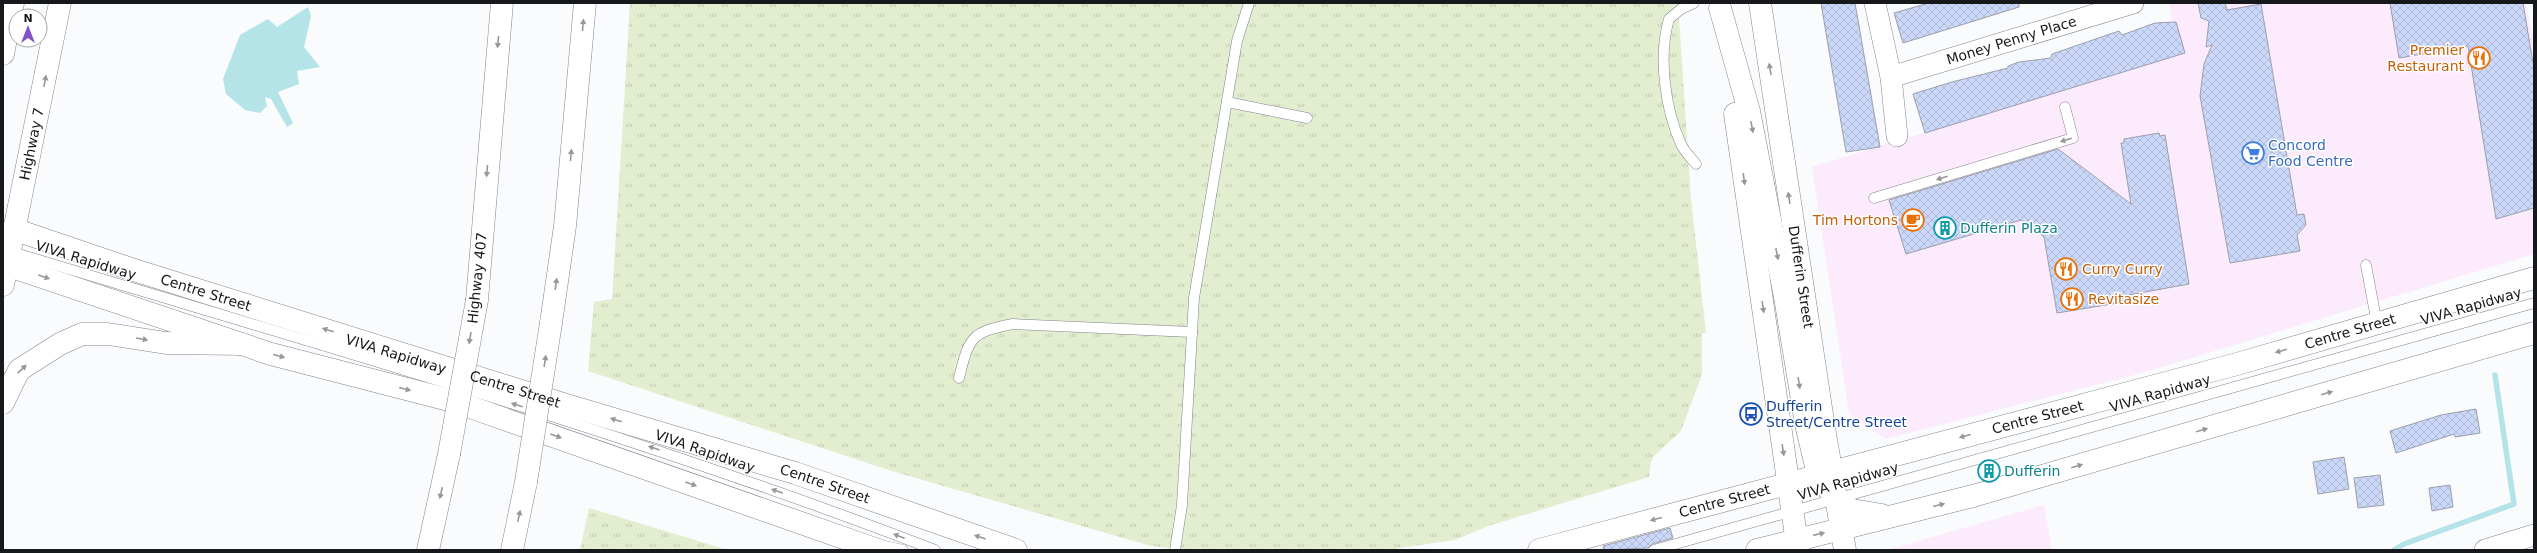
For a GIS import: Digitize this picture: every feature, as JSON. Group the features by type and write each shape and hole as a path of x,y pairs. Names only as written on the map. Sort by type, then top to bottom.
{"main road":[{"path":"3,54 12,3"},
{"name":"Highway 7","path":"5,263 60,3"},
{"name":"Highway 407","path":"428,550 449,454 477,300 502,3"},
{"path":"512,550 526,482 565,226 585,3"},
{"name":"Dufferin Street","path":"1760,3 1825,473 1836,499 1845,550"},
{"path":"1719,6 1748,111 1785,297 1806,424 1825,473"},
{"path":"1719,6 1797,545"},
{"name":"Centre Street","path":"13,229 134,270 795,473 1016,550"},
{"path":"5,263 242,344 453,401 878,550"},
{"name":"Centre Street","path":"1539,550 2237,364 2534,278"},
{"path":"1757,550 1797,545 1841,529 1989,492 2534,333"},
{"path":"3,403 19,370 60,344 82,334 108,334 166,343 242,344"},
{"path":"1836,499 1852,510 1874,515 1901,514"}],"street":[{"path":"1875,3 1891,77 1897,136"},
{"name":"Money Penny Place","path":"1891,77 2133,3"},
{"path":"2485,550 2534,535"}],"lane":[{"path":"1175,550 1182,504 1194,298 1237,40 1249,3"},
{"path":"1694,3 1681,9 1669,19 1664,52 1669,103 1675,127 1681,145 1696,164"},
{"path":"1227,102 1307,118"},
{"path":"1874,198 2073,138 2064,107"},
{"name":"VIVA Rapidway","path":"5,263 622,437 818,504 935,550"},
{"path":"2366,265 2377,324"},
{"name":"VIVA Rapidway","path":"1654,550 2534,303"},
{"path":"959,378 965,352 976,336 985,329 1013,324 1192,332"},
{"path":"833,534 903,550"}],"shaded area":[{"path":"2169,3 2526,3 2534,44 2534,254 2142,373 1886,439 1849,413 1812,167 2092,81 2178,51"},
{"path":"2044,505 2052,550 1887,550"}],"green space":[{"path":"630,3 1678,3 1691,199 1706,333 1702,333 1702,374 1681,431 1655,455 1651,462 1649,477 1488,526 1455,540 1386,550 1189,550 1151,546 895,472 588,371 594,302 612,299"},
{"path":"589,508 728,550 580,550"}],"water":[{"path":"308,7 311,16 304,47 320,67 297,71 299,84 278,92 293,123 287,127 271,99 265,97 267,106 260,113 245,110 226,94 223,79 240,35 268,19 277,27"}],"building":[{"path":"1821,3 1855,3 1880,147 1846,152"},
{"path":"1929,3 2019,3 2019,7 1903,43 1894,13"},
{"path":"2198,3 2225,3 2227,10 2261,4 2297,215 2304,214 2306,225 2297,235 2300,251 2230,263 2200,96 2204,64 2212,45 2206,47 2209,21 2201,18"},
{"path":"2390,3 2523,3 2534,69 2534,208 2496,219 2468,46 2399,58"},
{"path":"2176,22 2185,53 1925,133 1913,94 1952,82 2008,68 2008,66 2019,62 2051,58 2052,54 2119,31 2122,35 2155,23"},
{"name":"Dufferin Plaza","path":"2159,133 2160,136 2165,135 2189,284 2123,296 2124,302 2057,313 2044,237 2021,220 1906,254 1889,200 2058,149 2131,204 2121,143 2124,143 2124,139"},
{"path":"2476,409 2480,433 2455,437 2454,434 2396,453 2390,431 2441,415"},
{"path":"2344,457 2349,489 2318,494 2313,462"},
{"path":"2380,475 2384,505 2358,508 2354,478"},
{"path":"2450,485 2453,507 2432,511 2429,488"},
{"path":"1670,528 1673,538 1652,544 1648,548 1604,550 1603,546"}],"waterway":[{"path":"2394,550 2404,544 2514,504 2495,375"}],"place":[{"name":"Premier Restaurant","path":"2479,58"},
{"name":"Concord Food Centre","path":"2253,153"},
{"name":"Tim Hortons","path":"1913,220"},
{"name":"Dufferin Plaza","path":"1945,228"},
{"name":"Curry Curry","path":"2066,269"},
{"name":"Revitasize","path":"2072,299"},
{"name":"Dufferin Street/Centre Street","path":"1751,414"},
{"name":"Dufferin","path":"1989,471"}]}
